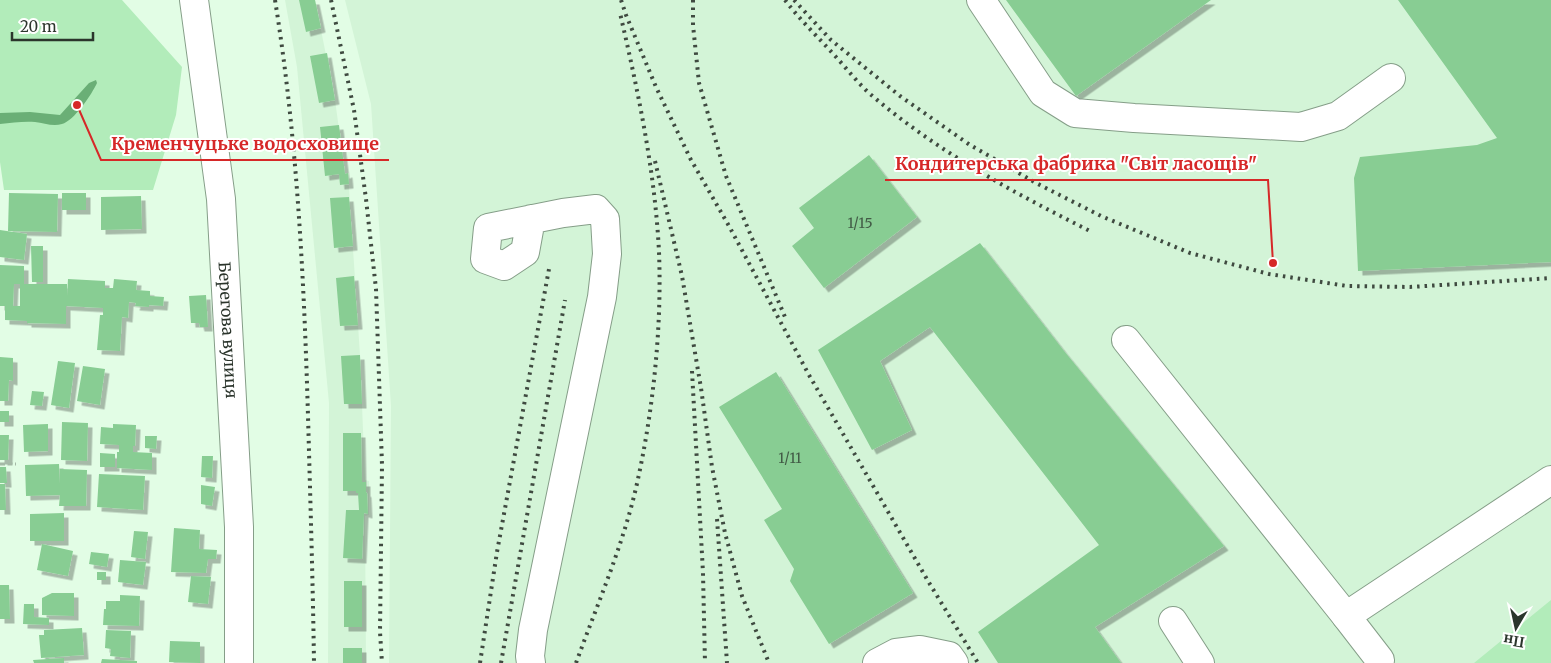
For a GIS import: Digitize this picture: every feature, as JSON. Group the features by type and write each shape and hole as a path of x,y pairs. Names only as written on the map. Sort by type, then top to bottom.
{"street":[{"name":"Берегова вулиця","path":"194,0 222,208 239,527 239,663"},
{"path":"981,0 1043,94 1075,113 1301,127 1338,116 1391,78"},
{"path":"531,219 596,209 606,219 607,254 602,296 533,630 531,663"},
{"path":"1126,340 1380,660"},
{"path":"1346,616 1551,480"},
{"path":"1173,621 1200,663"},
{"path":"877,663 896,653 920,650 949,656 954,663"}],"path":[{"path":"0,464 16,464"}],"shaded area":[{"path":"0,0 122,0 182,67 176,115 153,190 4,190 0,162"},
{"path":"285,0 315,0 335,100 345,173 348,173 360,355 365,480 369,481 369,515 365,516 366,663 328,663 329,403 297,67"},
{"path":"345,0 1551,0 1551,663 389,663 391,406 371,104"},
{"path":"96,80 97,83 87,100 67,122 55,125 31,122 0,124 0,113 30,112 60,115 89,83"},
{"path":"1551,600 1551,663 1474,663"}],"building":[{"path":"299,0 315,0 321,28 306,32"},
{"path":"1006,0 1211,0 1076,96"},
{"path":"1398,0 1551,0 1551,262 1358,271 1354,178 1360,157 1477,145 1497,138"},
{"path":"327,53 335,100 319,103 310,56"},
{"path":"339,125 345,174 348,173 349,184 340,185 339,174 325,176 320,127"},
{"path":"869,155 917,217 824,288 792,246 814,228 799,208"},
{"path":"9,193 58,194 57,232 8,231"},
{"path":"62,193 86,193 86,210 62,210"},
{"path":"141,196 142,229 101,230 101,197"},
{"path":"349,197 353,246 334,248 330,198"},
{"path":"0,230 27,234 24,260 0,257"},
{"path":"980,243 1064,351 1224,546 1095,627 1121,663 998,663 978,632 1099,545 930,327 880,361 912,430 872,450 818,350"},
{"path":"31,246 43,246 43,282 32,282"},
{"path":"0,265 24,266 24,284 67,284 67,296 68,279 105,281 105,288 113,288 114,279 137,281 136,290 150,291 150,296 164,297 163,306 135,306 136,303 129,302 128,318 122,317 120,351 97,350 100,315 103,315 103,308 66,306 66,324 27,323 27,321 5,320 5,306 0,306","holes":["14,284 20,284 20,306 13,306"]},
{"path":"354,276 358,325 340,326 336,278"},
{"path":"206,295 208,327 200,327 199,323 191,323 189,296"},
{"path":"360,355 362,404 344,404 341,356"},
{"path":"0,357 13,358 13,381 9,380 8,401 0,401"},
{"path":"58,361 75,363 69,408 51,405"},
{"path":"83,366 105,369 100,405 77,401"},
{"path":"776,372 913,593 829,644 790,581 794,569 764,520 782,509 719,407"},
{"path":"32,391 44,392 42,406 30,405"},
{"path":"0,411 9,411 9,422 0,422"},
{"path":"62,422 88,423 87,461 61,460"},
{"path":"48,424 48,451 24,452 23,425"},
{"path":"113,424 136,425 133,452 152,453 152,470 117,468 119,445 100,444 101,427 113,428"},
{"path":"343,433 361,433 362,482 366,482 368,514 364,513 362,559 343,558 346,510 359,510 358,493 356,491 343,491"},
{"path":"0,435 9,435 8,460 0,460"},
{"path":"145,436 157,436 156,449 145,448"},
{"path":"100,453 115,454 115,467 100,467"},
{"path":"202,456 213,456 212,478 201,477"},
{"path":"59,464 60,484 60,469 87,470 86,506 59,506 60,495 26,496 25,465"},
{"path":"0,467 6,467 7,483 0,483"},
{"path":"99,474 145,476 143,510 97,507"},
{"path":"0,484 5,484 6,510 0,510"},
{"path":"201,485 215,487 212,506 201,504"},
{"path":"64,513 64,541 30,541 30,514"},
{"path":"174,528 200,530 199,549 217,550 216,559 208,559 206,573 171,572"},
{"path":"134,531 148,532 145,559 131,557"},
{"path":"42,544 73,551 68,576 37,570"},
{"path":"91,552 109,554 107,567 89,564"},
{"path":"120,560 146,562 143,585 118,582"},
{"path":"97,572 106,572 106,580 97,580"},
{"path":"191,576 211,577 208,604 188,602"},
{"path":"344,581 362,581 362,627 344,627"},
{"path":"0,585 9,585 10,619 0,619"},
{"path":"52,593 74,593 74,616 42,615 42,598"},
{"path":"120,595 140,596 139,626 103,625 106,601 120,601"},
{"path":"24,604 34,604 34,617 49,618 49,625 23,624"},
{"path":"82,628 84,655 41,658 39,635 44,635 44,630"},
{"path":"106,630 131,631 130,658 110,656 111,649 105,648"},
{"path":"170,641 200,642 200,663 169,662"},
{"path":"343,648 362,648 362,663 343,663"},
{"path":"64,658 64,663 34,663 33,660"},
{"path":"102,659 137,661 137,663 101,663"}],"railway":[{"path":"275,0 290,112 300,225 307,395 314,663"},
{"path":"331,0 354,110 376,289 382,465 380,632 382,663"},
{"path":"621,0 656,87 690,158 809,375 928,581 978,663"},
{"path":"693,0 693,25 699,83 726,176 785,317"},
{"path":"785,0 869,93 921,134 976,170 1092,232"},
{"path":"794,0 831,40 900,96 970,145 1036,183 1101,216 1190,253 1269,274 1347,286 1410,287 1551,278"},
{"path":"576,663 616,554 636,488 652,400 658,340 660,281 654,191 639,102 620,13"},
{"path":"655,161 682,276 712,467 725,533 742,596 769,663"},
{"path":"480,663 497,552 549,269"},
{"path":"501,663 565,300"},
{"path":"692,371 703,573 705,663"},
{"path":"717,519 727,663"}],"place":[{"name":"Кременчуцьке водосховище","path":"77,105"},
{"name":"Кондитерська фабрика \"Світ ласощів\"","path":"1273,263"}]}
